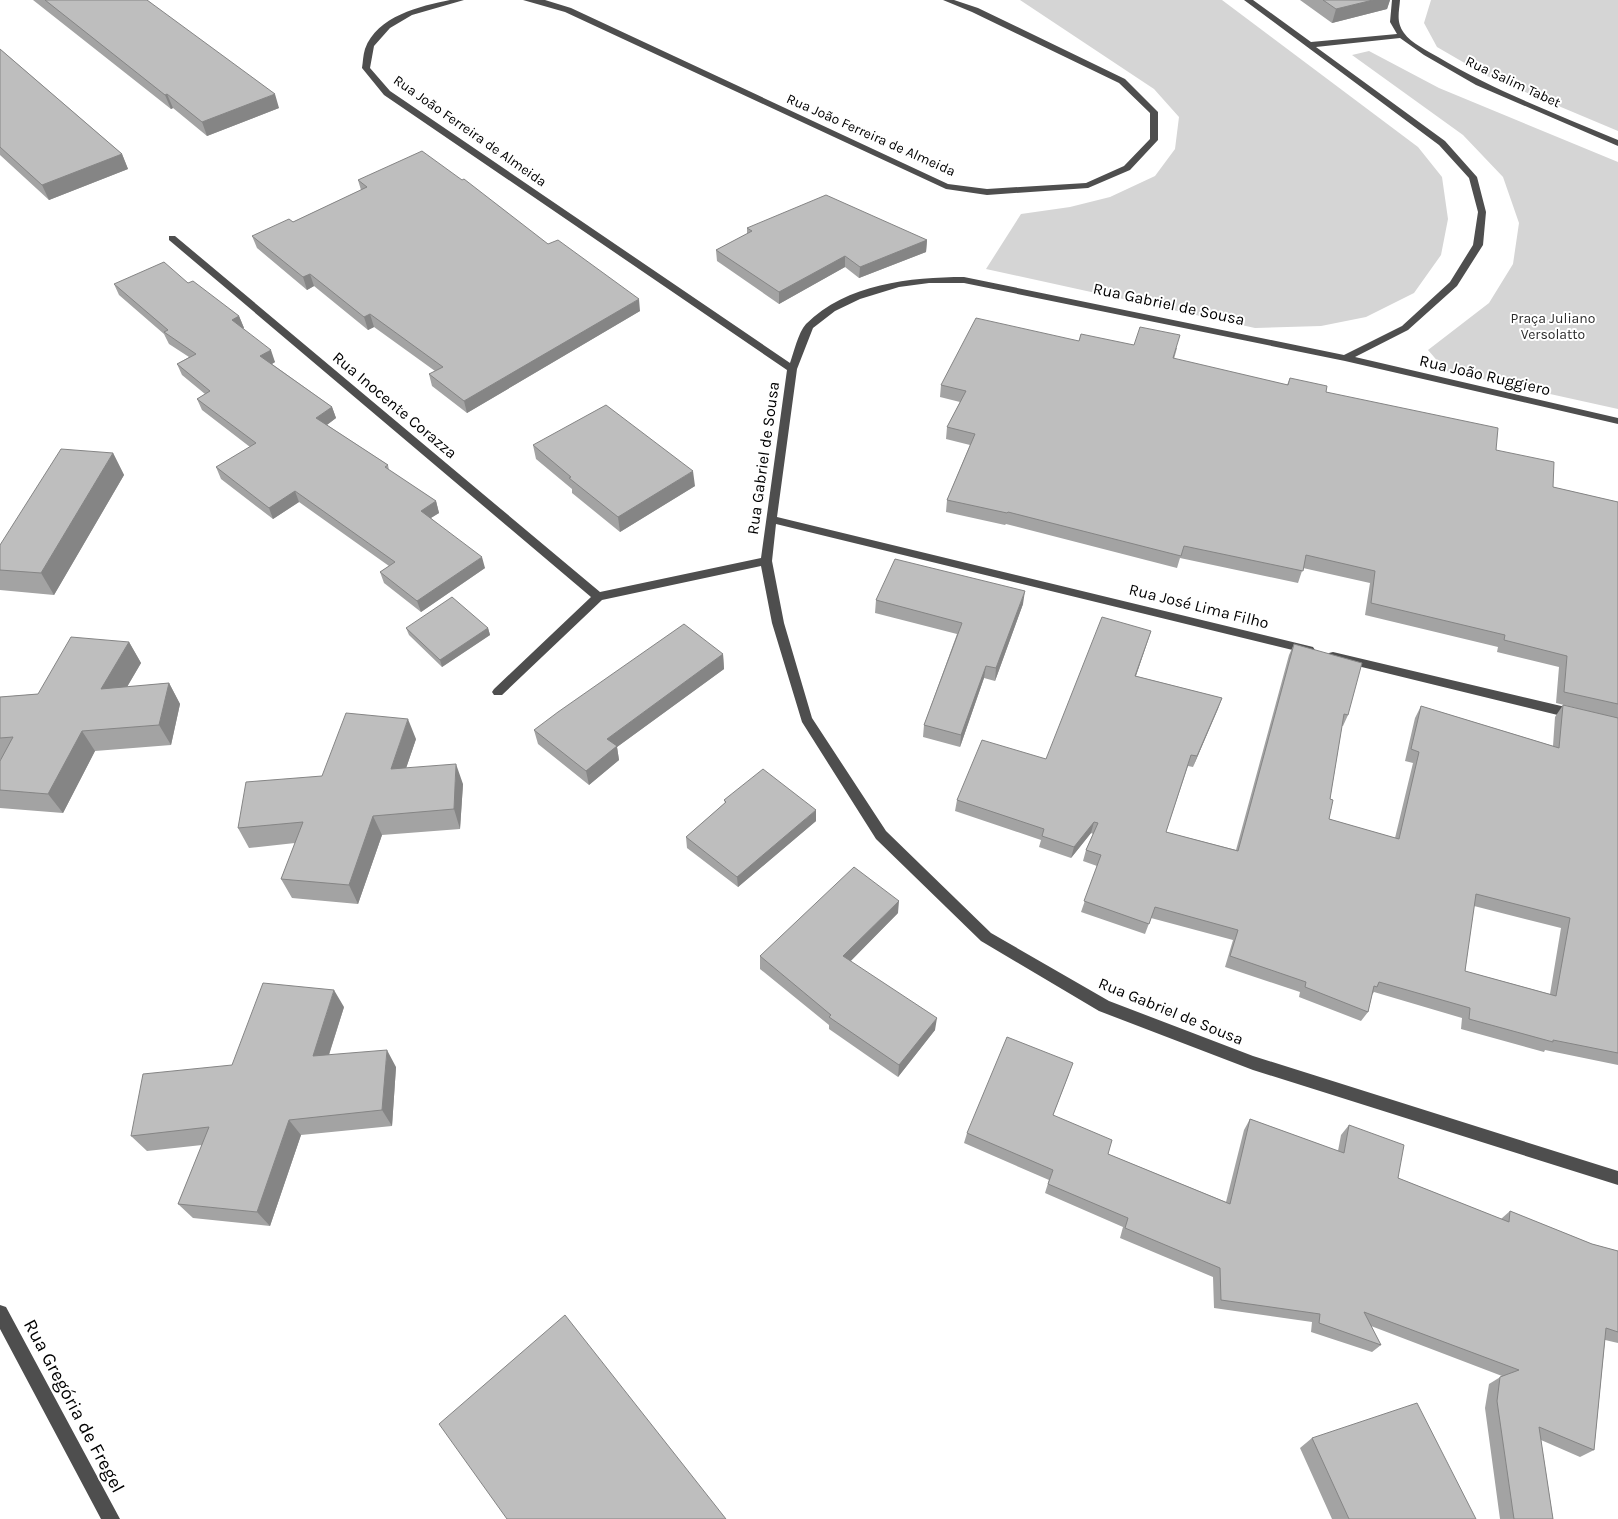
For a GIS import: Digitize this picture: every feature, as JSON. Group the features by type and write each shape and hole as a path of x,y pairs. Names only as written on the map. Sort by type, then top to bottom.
{"street":[{"name":"Rua João Ferreira de Almeida","path":"460,0 422,8 389,24 370,47 366,68 388,93 792,369"},
{"name":"Rua João Ferreira de Almeida","path":"527,0 541,1 568,10 946,186 987,192 1088,185 1127,168 1154,140 1154,112 1122,81 975,10 947,0"},
{"name":"Rua João Ferreira de Almeida","path":"963,0 975,10"},
{"path":"1248,0 1442,143 1473,177 1482,212 1478,245 1454,284 1405,328 1345,358"},
{"path":"1308,45 1402,36 1394,22 1396,0"},
{"name":"Rua Salim Tabet","path":"1402,36 1429,56 1478,83 1618,143"},
{"name":"Rua Inocente Corazza","path":"172,238 598,597"},
{"name":"Rua Gabriel de Sousa","path":"1345,358 964,280 929,280 898,284 857,297 832,309 809,326 792,369 766,560 778,623 806,719 881,835 986,937 1104,1006 1253,1063 1618,1178"},
{"name":"Rua João Ruggiero","path":"1345,358 1618,421"},
{"name":"Rua José Lima Filho","path":"772,519 1589,718"},
{"path":"498,692 598,597 766,560"},
{"name":"Rua Gregória de Fregel","path":"0,1312 111,1519"}],"green space":[{"path":"1020,0 1222,0 1418,147 1442,177 1448,219 1441,255 1414,293 1366,317 1321,326 1255,328 986,269 1021,214 1070,207 1110,197 1155,176 1175,149 1179,117 1154,89"},
{"path":"1431,0 1618,0 1618,131 1487,76 1437,47 1424,23"},
{"name":"Praça Juliano Versolatto","path":"1369,51 1439,88 1618,162 1618,409 1446,371 1428,350 1489,303 1513,264 1519,223 1503,177 1463,135 1352,55"}],"building":[{"path":"45,0 147,0 275,94 202,122"},
{"path":"1323,0 1373,0 1336,9"},
{"path":"0,49 122,154 42,185 0,147"},
{"path":"422,151 462,180 464,179 548,244 558,240 639,299 464,401 429,374 443,367 370,314 364,317 310,274 303,277 252,236 289,219 293,222 367,187 358,180"},
{"path":"826,195 927,240 860,267 845,256 779,292 716,250 752,231 747,228"},
{"path":"164,262 188,283 193,281 239,316 232,320 271,350 260,356 332,407 316,418 388,465 385,467 436,501 421,511 482,557 417,601 380,572 395,562 295,491 269,508 216,467 256,443 197,399 210,391 177,364 196,354 164,332 168,330 114,284"},
{"path":"976,318 1079,341 1081,334 1134,345 1140,327 1180,335 1173,358 1288,385 1290,378 1327,386 1326,392 1498,428 1496,450 1554,462 1553,487 1618,502 1618,704 1564,692 1567,656 1504,640 1505,635 1371,603 1375,571 1306,555 1303,571 1184,546 1181,556 1008,512 947,500 975,434 947,427 966,391 941,385"},
{"path":"606,405 693,471 618,517 569,478 571,477 533,445"},
{"path":"61,449 113,453 41,573 0,570 0,545"},
{"path":"895,559 1025,591 996,668 986,666 961,735 924,725 962,623 876,600"},
{"path":"452,597 488,628 440,660 406,628"},
{"path":"1102,617 1151,631 1135,676 1222,698 1197,756 1191,755 1166,832 1238,851 1294,644 1362,663 1348,715 1344,714 1330,799 1333,800 1329,819 1399,839 1419,752 1411,749 1421,706 1559,748 1563,705 1618,718 1618,1053 1553,1040 1553,1042 1469,1019 1470,1008 1379,982 1377,987 1374,986 1368,1012 1305,987 1306,982 1230,956 1238,930 1155,907 1149,924 1084,901 1101,855 1086,850 1098,823 1094,822 1074,847 1042,836 1044,829 957,800 982,740 1046,759","holes":["1476,894 1570,918 1556,996 1465,971"]},
{"path":"684,624 723,654 607,739 617,746 586,771 534,730 558,712"},
{"path":"71,637 129,642 101,689 169,683 159,725 82,731 48,794 0,790 0,761 13,737 0,738 0,697 38,694"},
{"path":"346,713 408,719 391,769 456,764 454,809 373,816 349,885 281,879 303,822 238,828 246,782 322,776"},
{"path":"763,769 816,810 737,877 686,837 726,802 724,800"},
{"path":"854,867 899,901 843,956 937,1018 899,1065 829,1017 831,1015 760,956"},
{"path":"263,983 334,990 313,1056 387,1050 382,1110 289,1120 257,1212 178,1204 209,1127 131,1136 143,1074 232,1065"},
{"path":"1007,1037 1073,1063 1053,1115 1112,1140 1108,1154 1230,1204 1250,1119 1344,1153 1349,1125 1404,1145 1398,1178 1509,1222 1510,1211 1592,1244 1618,1251 1618,1332 1606,1328 1594,1450 1539,1427 1553,1519 1514,1519 1497,1401 1500,1377 1519,1370 1364,1312 1381,1345 1319,1323 1320,1314 1221,1300 1220,1268 1125,1228 1128,1218 1048,1184 1053,1170 967,1133"},
{"path":"565,1315 726,1519 507,1519 439,1424"},
{"path":"1417,1403 1476,1519 1349,1519 1312,1438"}]}
